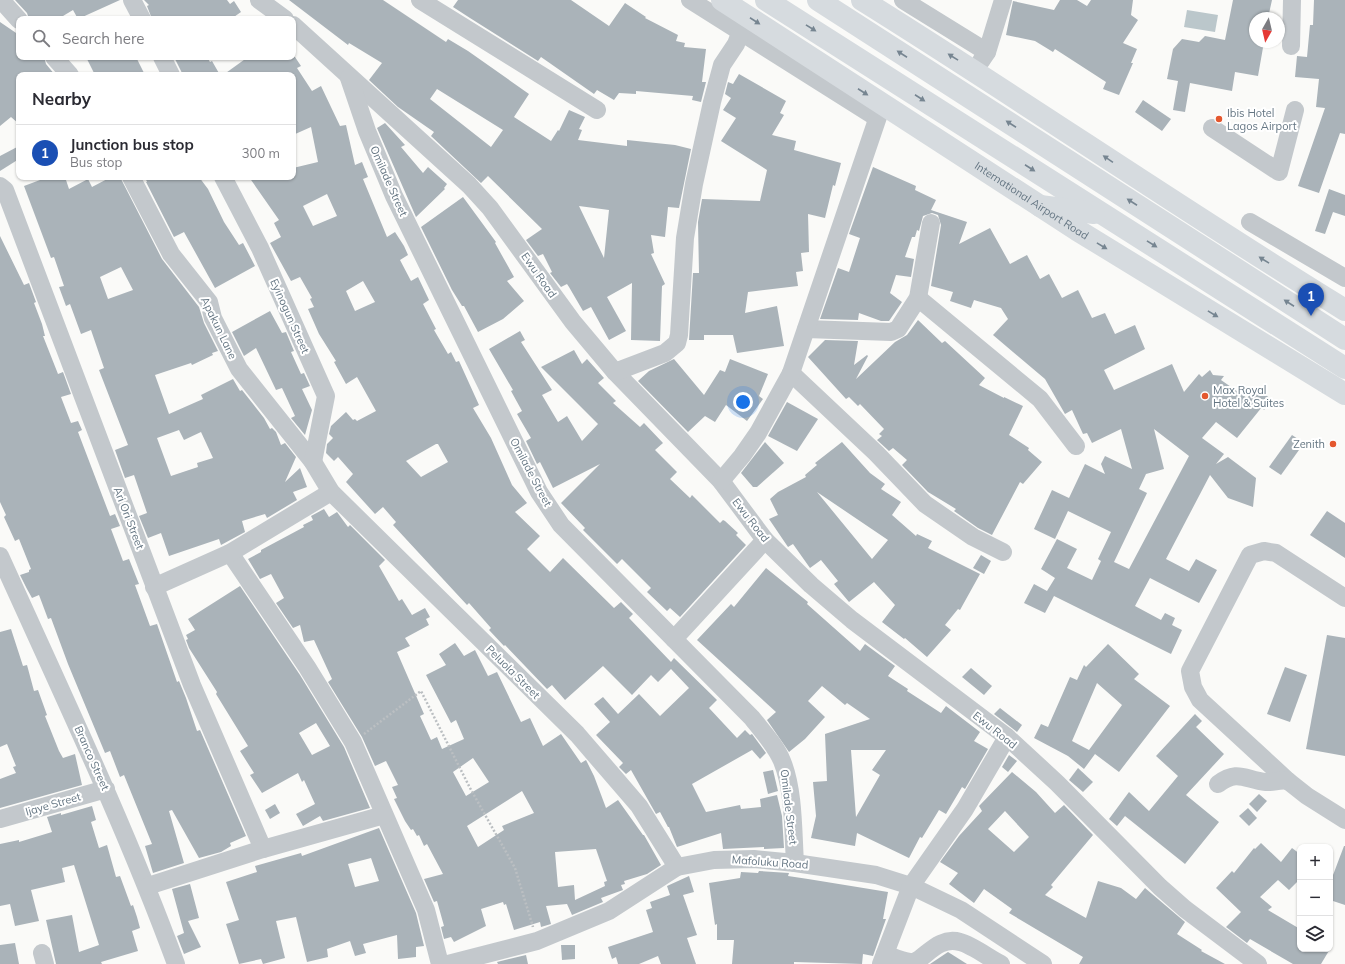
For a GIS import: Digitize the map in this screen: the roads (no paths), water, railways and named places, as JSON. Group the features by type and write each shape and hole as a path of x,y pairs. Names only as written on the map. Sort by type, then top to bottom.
{"main road":[{"name":"International Airport Road","path":"722,0 879,111 1040,206 1345,394"},
{"path":"766,0 1345,368"},
{"path":"818,0 1345,339"},
{"path":"862,0 981,62 1222,234 1345,310"},
{"path":"1040,206 1100,213"}],"street":[{"path":"1,0 16,17"},
{"path":"132,0 140,16"},
{"path":"259,0 281,16"},
{"path":"420,0 597,110"},
{"path":"690,0 879,111 791,373 754,438 742,456 721,481"},
{"path":"903,0 981,62 1003,0"},
{"path":"1291,46 1292,0"},
{"name":"Ewu Road","path":"296,28 469,184 490,208 552,294 615,372 721,481 765,540 812,585 852,620 1006,737 1057,783 1160,887 1185,909 1258,964"},
{"path":"615,372 665,353 677,343 685,238 694,184 712,102 722,65 736,44 742,31"},
{"path":"57,60 67,72"},
{"path":"164,60 170,72"},
{"name":"Omilade Street","path":"347,73 367,131 394,196 538,492 561,525 752,718 771,743 782,761 788,782 795,862"},
{"path":"1212,128 1278,172 1295,110"},
{"name":"Apakun Lane","path":"133,180 172,254 209,302 213,318 239,369 313,462 331,492"},
{"name":"Eyinogun Street","path":"225,180 260,248 326,396 313,462"},
{"name":"Ari Ori Street","path":"0,186 5,190 192,685 263,849"},
{"path":"1250,222 1345,278"},
{"path":"806,329 891,332 898,329 918,298 930,223"},
{"path":"918,298 1040,399 1076,446"},
{"path":"791,373 876,453 925,504 950,522 1003,552"},
{"path":"154,587 230,553 331,492"},
{"name":"Peluola Street","path":"331,492 576,734 639,806 677,867"},
{"path":"674,639 765,540"},
{"path":"1345,598 1276,553 1264,551 1250,555 1190,671 1193,687 1200,700 1288,781 1307,796 1345,820"},
{"path":"230,553 307,667 353,742 426,910 440,964"},
{"name":"Branco Street","path":"0,556 106,789 148,886 176,964"},
{"path":"1001,964 960,942 941,943 928,951 918,961 912,963 883,959 911,886 965,810 1006,737"},
{"path":"1218,784 1228,778 1240,775 1266,782 1288,781"},
{"name":"Ijaye Street","path":"0,819 106,789"},
{"path":"148,886 263,849 384,815"},
{"name":"Mafoluku Road","path":"448,964 537,941 609,911 677,867 714,860 754,859 795,862 876,875 911,886 961,910 1043,964"}],"place":[{"name":"Ibis Hotel Lagos Airport","path":"1219,119"},
{"name":"Junction bus stop","path":"1311,316"},
{"name":"Max Royal Hotel & Suites","path":"1205,396"},
{"name":"Zenith","path":"1333,444"}]}
